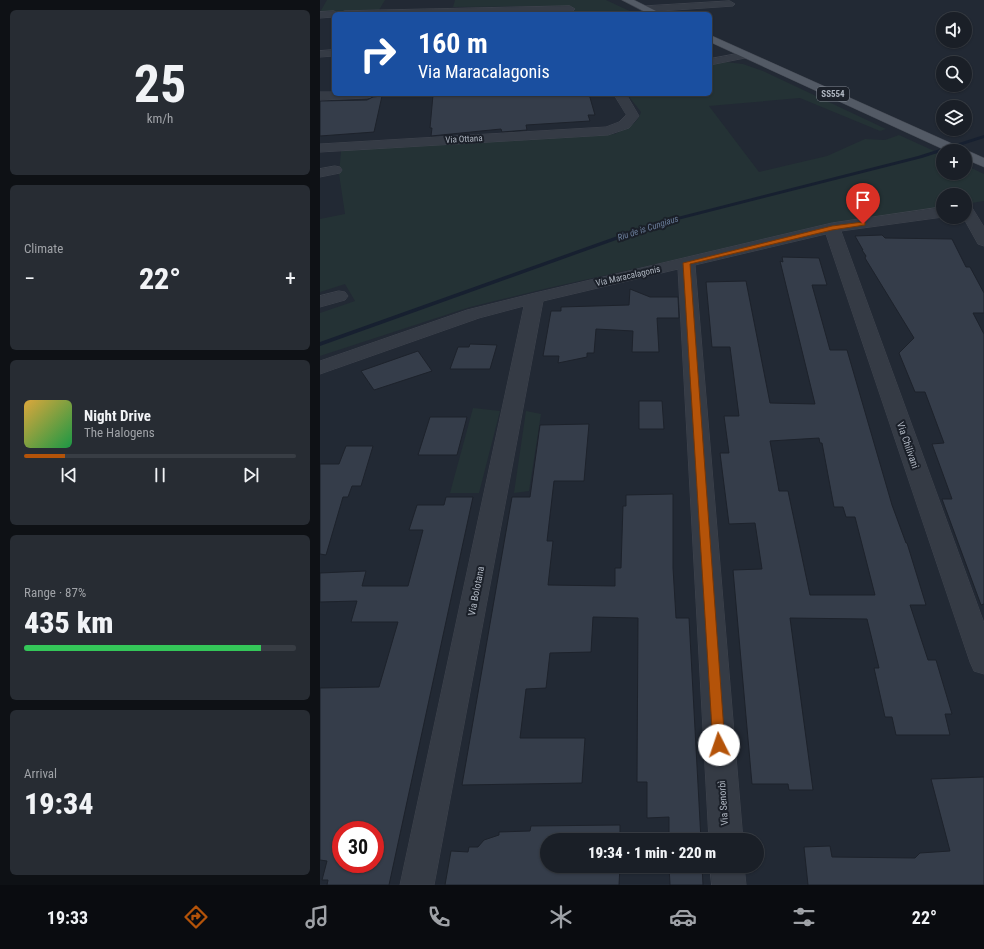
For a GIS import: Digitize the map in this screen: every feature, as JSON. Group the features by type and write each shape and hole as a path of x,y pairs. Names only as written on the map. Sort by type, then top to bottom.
{"main road":[{"path":"627,0 653,12"},
{"name":"SS554","path":"712,39 943,144"}],"street":[{"path":"646,9 730,4"},
{"path":"463,12 570,9"},
{"path":"320,15 332,14"},
{"path":"320,54 332,53"},
{"path":"712,62 746,55"},
{"path":"320,96 332,95"},
{"name":"Via Ottana","path":"320,148 608,131 624,125 633,116 621,96"},
{"path":"320,173 335,170"},
{"path":"972,209 984,207"},
{"name":"Via Maracalagonis","path":"320,368 473,314 535,298 832,228 936,213"},
{"path":"972,220 984,241"},
{"name":"Via Chilivani","path":"832,228 984,662"},
{"name":"Via Senorbì","path":"686,263 726,833"},
{"path":"320,302 339,296"},
{"name":"Via Bolotana","path":"417,885 535,298"},
{"path":"728,873 729,885"}],"shaded area":[{"path":"327,0 385,0 379,10 320,12"},
{"path":"455,0 606,0 632,12 572,12 571,6 453,7"},
{"path":"726,62 743,64 763,71 886,129 880,131 800,98 709,106 759,172 827,156 865,139 885,140 899,135 936,152 936,180 972,180 972,168 984,174 984,201 972,203 972,188 936,188 936,208 827,226 548,288 470,307 320,356 320,313 355,301 345,284 320,292 320,219 345,214 339,174 341,151 348,148 615,134 634,123 641,112 629,96 712,96 712,64"},
{"path":"473,408 500,411 479,493 450,493"},
{"path":"526,411 541,414 529,491 514,493"}],"building":[{"path":"382,96 374,132 320,136 320,101 367,100 373,97"},
{"path":"433,96 590,96 595,115 588,115 590,121 526,125 527,130 502,132 501,129 431,136 432,128 430,128"},
{"path":"882,235 885,238 952,239 966,267 970,267 984,293 984,313 973,313 984,334 984,604 981,605 942,499 952,499 932,444 944,443 925,392 915,392 899,353 914,338 865,258 866,256 855,236"},
{"path":"782,257 819,258 827,285 812,285 830,350 847,350 892,505 907,543 926,605 910,605 928,660 936,660 952,714 945,714 950,735 896,735 892,717 885,717 874,668 879,668 867,619 790,618 813,790 789,790 788,784 752,784 733,570 762,569 755,523 729,524 720,453 729,453 724,416 739,416 730,347 712,347 706,282 746,281 770,403 815,404 780,261 783,262","holes":["819,438 820,443 822,443 834,507 843,507 846,517 855,517 875,595 810,595 788,491 779,491 770,441"]},
{"path":"630,289 650,297 678,297 679,318 657,318 659,352 632,352 633,331 596,329 594,353 587,353 587,357 558,363 559,356 543,356 551,311 561,311 561,307 629,305"},
{"path":"470,344 497,345 490,369 450,369 458,347 469,347"},
{"path":"418,351 432,371 374,390 361,371"},
{"path":"639,401 662,401 664,429 639,429"},
{"path":"430,417 467,417 457,455 418,455"},
{"path":"589,424 584,481 554,481 547,541 553,541 548,585 615,586 615,568 621,568 623,506 626,506 626,495 673,494 673,568 676,618 689,618 701,833 669,833 669,817 647,818 647,782 637,782 638,618 593,617 591,652 550,653 546,688 526,689 520,738 585,738 582,783 462,785 512,497 530,497 540,425"},
{"path":"346,446 373,446 361,486 352,486 348,497 343,497 326,555 320,554 320,464 339,464"},
{"path":"446,497 473,497 389,885 327,885 328,880 322,880 327,861 320,860 320,688 379,687 398,622 351,622 357,601 320,602 320,573 366,571 362,586 408,586 423,530 409,530 417,505 444,505"},
{"path":"984,777 984,885 808,885 804,847 830,846 832,857 915,858 920,853 950,851 931,779"},
{"path":"620,825 620,833 540,833 540,873 620,873 619,885 445,885 451,851 468,852 469,847 478,847 484,840 499,835 499,832 530,831 531,826"},
{"path":"669,873 702,873 703,885 670,885"}],"waterway":[{"name":"Riu de is Cungiaus","path":"320,344 656,224 920,157 984,136"}],"route":[{"path":"719,745 686,263 832,228 863,224"}]}
